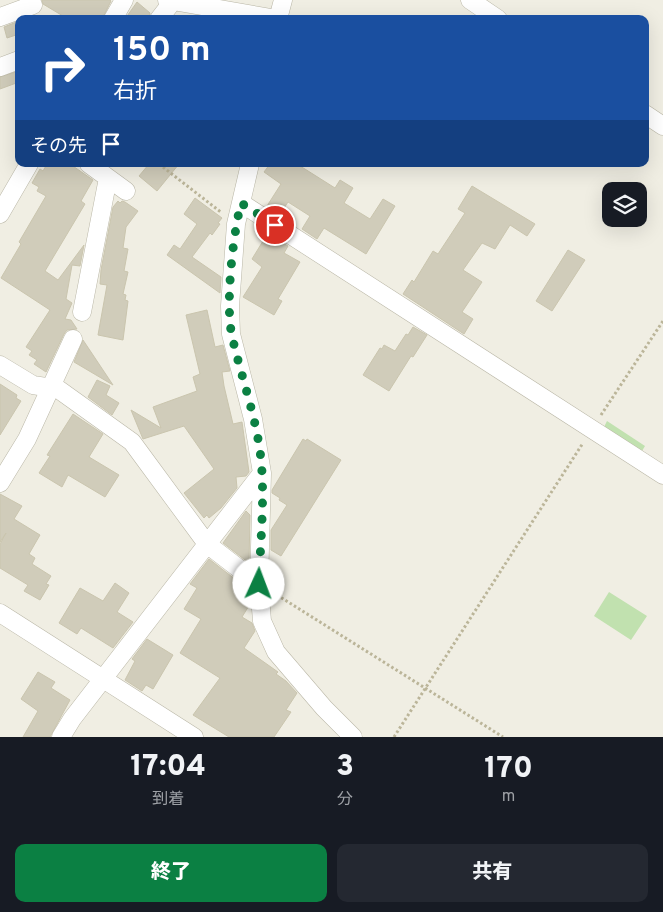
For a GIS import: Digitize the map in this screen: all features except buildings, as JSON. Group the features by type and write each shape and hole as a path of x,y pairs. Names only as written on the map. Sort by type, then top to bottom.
{"street":[{"path":"115,15 124,0"},
{"path":"161,15 170,0 220,14"},
{"path":"278,15 283,0"},
{"path":"470,0 492,15"},
{"path":"0,17 34,8"},
{"path":"0,67 15,61"},
{"path":"649,117 663,126"},
{"path":"0,214 27,167"},
{"path":"93,167 126,191"},
{"path":"249,167 236,224 230,306 231,334 253,420 262,473 259,584 262,621 276,652 324,708 353,737"},
{"path":"82,312 108,178"},
{"path":"241,203 663,475"},
{"path":"0,483 26,439 73,339"},
{"path":"0,365 33,385 58,389 132,442 207,544 259,584"},
{"path":"62,737 72,719 262,473"},
{"path":"0,613 194,737"}],"path":[{"path":"164,167 236,224"},
{"path":"394,737 663,321"},
{"path":"259,584 503,737"}],"green space":[{"path":"607,421 645,446 642,451 604,427"},
{"path":"609,592 647,616 631,640 594,616"}],"route":[{"path":"259,584 262,473 253,420 231,334 230,306 236,224 241,203 275,225"}]}
